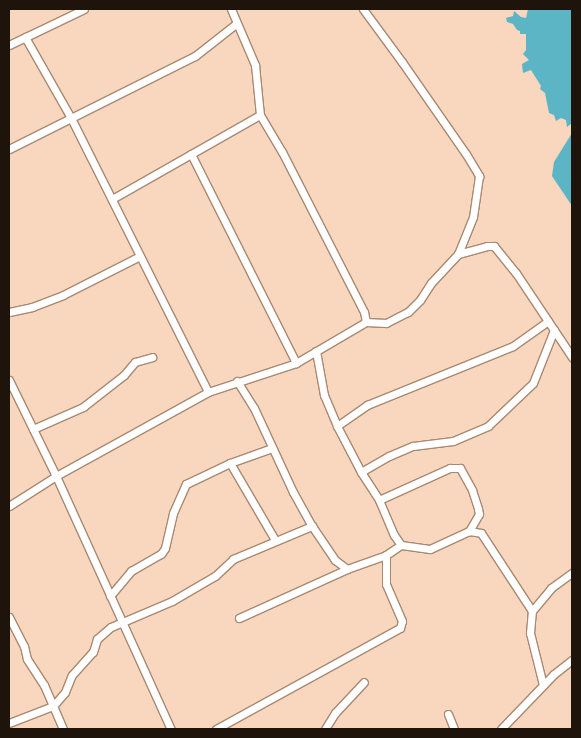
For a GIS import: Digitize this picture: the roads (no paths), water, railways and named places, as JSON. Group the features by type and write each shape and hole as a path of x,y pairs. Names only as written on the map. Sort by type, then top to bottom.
{"street":[{"path":"9,45 71,12 84,9"},
{"path":"231,9 256,65 260,115 282,152 360,303 366,322"},
{"path":"9,506 56,476 208,392 296,363 366,322 386,323 408,312 420,300 431,283 458,254 473,217 478,176 466,154 363,9"},
{"path":"9,149 195,56 237,23"},
{"path":"25,37 72,118 208,392"},
{"path":"112,199 260,115"},
{"path":"191,154 296,363"},
{"path":"458,254 487,246 494,246 572,357"},
{"path":"9,312 32,307 63,295 140,256"},
{"path":"337,426 367,405 513,346 548,321"},
{"path":"361,472 389,456 413,446 453,441 488,426 533,383 554,330"},
{"path":"316,352 324,395 337,426 361,472 379,500 394,535 401,545"},
{"path":"33,429 82,407 124,375 135,362 152,356"},
{"path":"9,380 56,476 170,729"},
{"path":"237,381 254,408 312,526 335,560 347,569"},
{"path":"110,596 131,571 161,554 165,548 173,513 186,484 230,463 272,448"},
{"path":"230,463 275,540"},
{"path":"379,500 450,468 460,468 472,490 479,514 469,531"},
{"path":"9,723 53,706 65,692 72,676 92,652 100,635 121,622 172,601 215,576 233,559 312,526"},
{"path":"239,618 347,569 386,555 401,545 430,548 469,531 481,533 532,610"},
{"path":"216,729 400,628 402,621 386,584 386,555"},
{"path":"544,685 530,633 532,610 551,588 572,573"},
{"path":"9,617 27,659 44,685 63,729"},
{"path":"501,729 544,685 572,660"},
{"path":"325,729 335,713 364,682"},
{"path":"448,714 454,729"}],"water":[{"path":"528,9 572,9 572,123 567,127 566,120 561,118 556,121 554,115 549,113 545,93 540,89 541,86 531,70 523,73 522,64 529,60 523,54 526,50 526,34 520,34 520,31 513,24 507,22 506,18 513,16 514,11 521,17 526,18"},
{"path":"572,133 572,206 552,176 554,162"}]}
